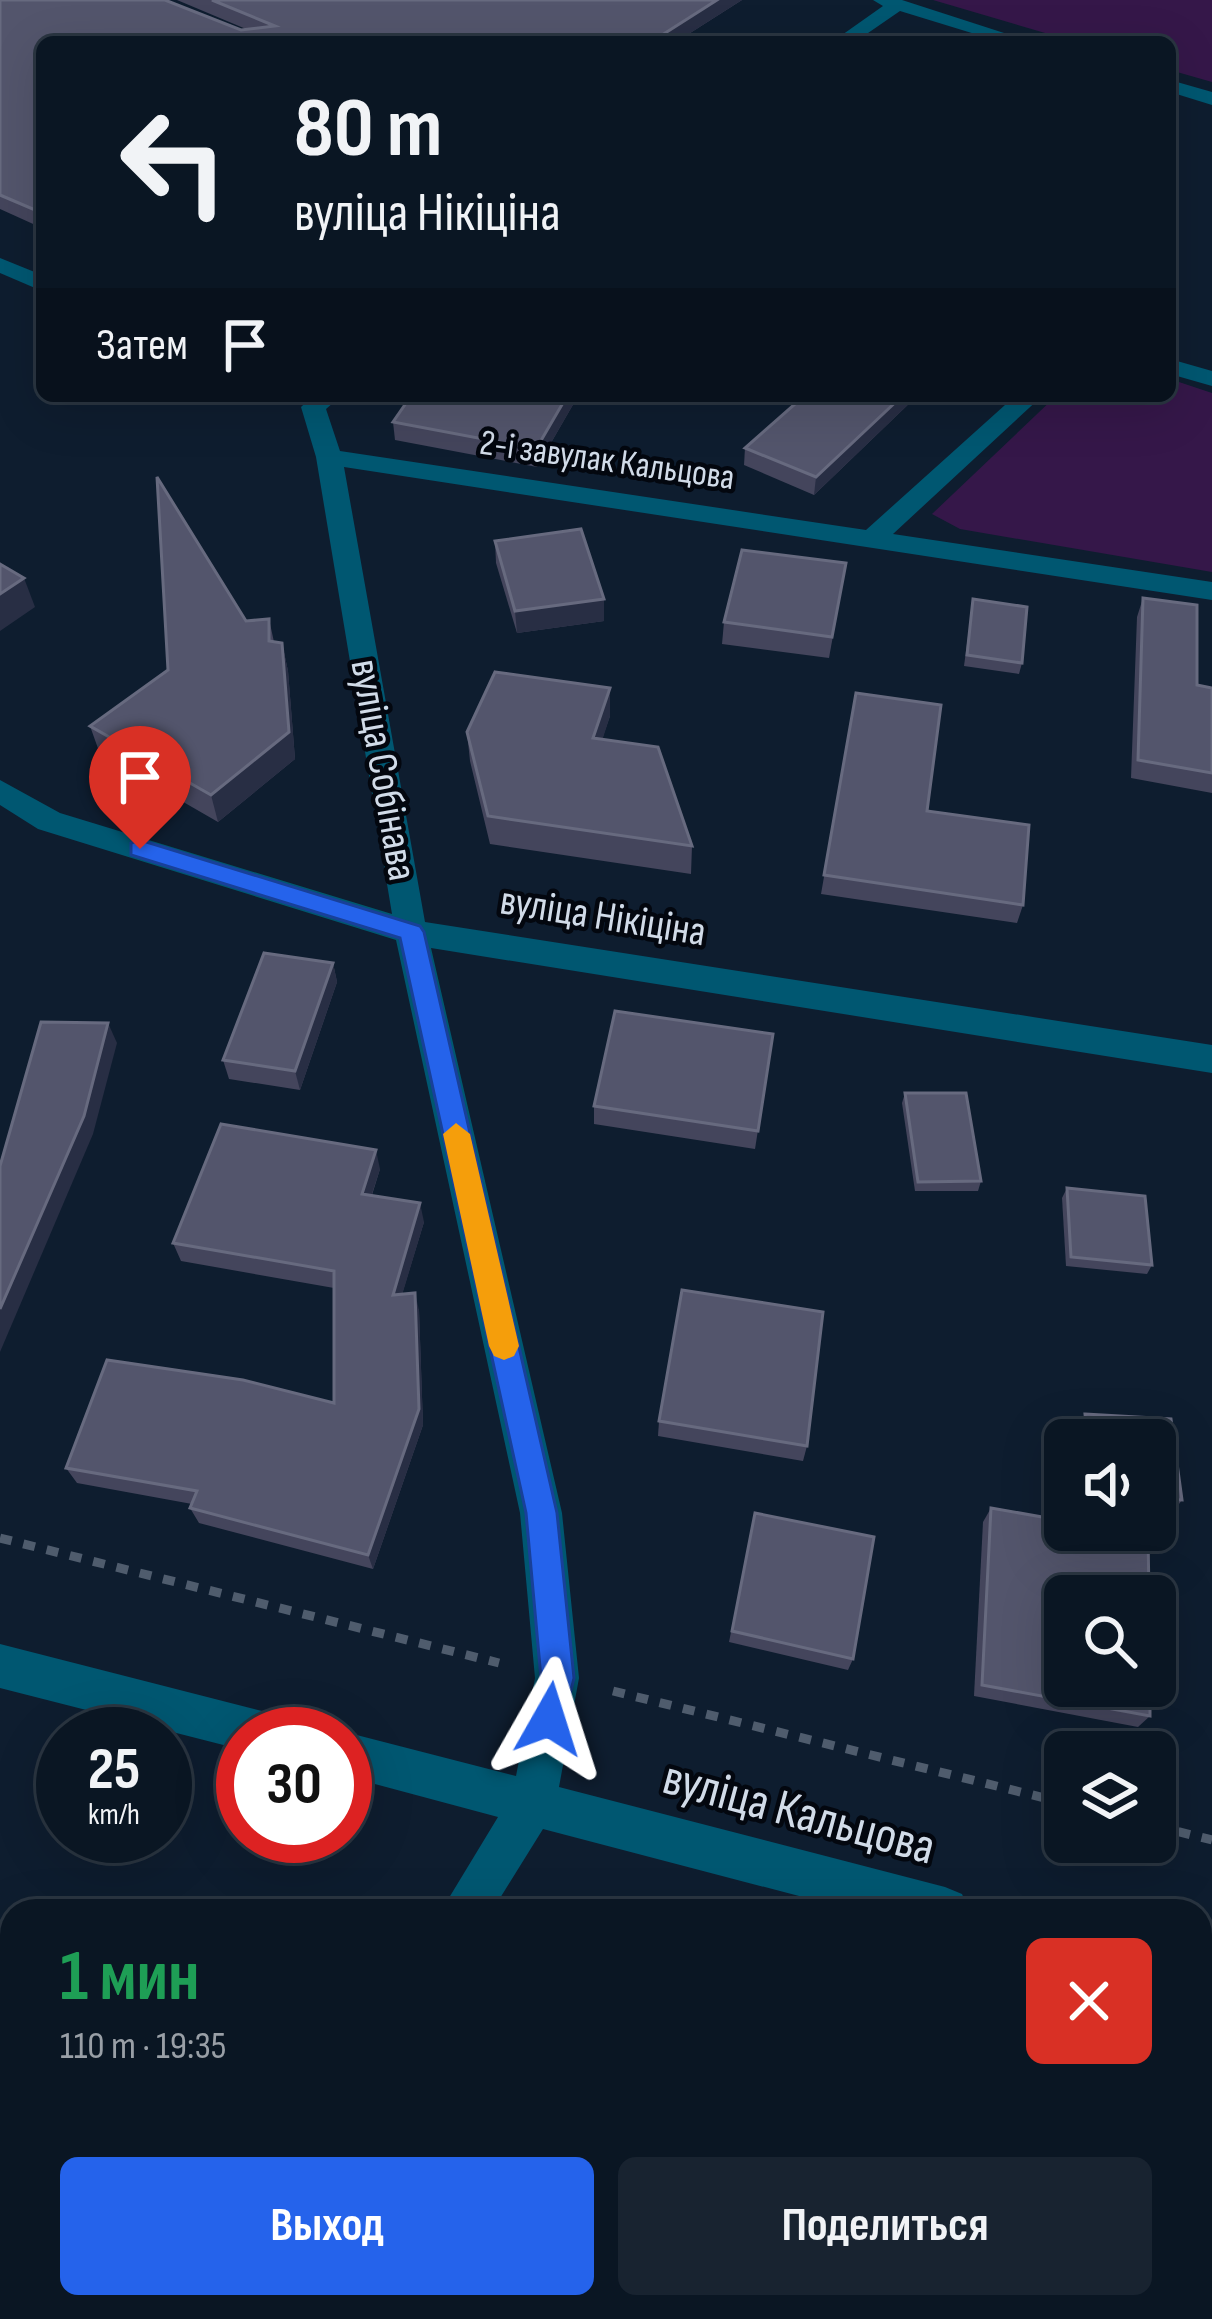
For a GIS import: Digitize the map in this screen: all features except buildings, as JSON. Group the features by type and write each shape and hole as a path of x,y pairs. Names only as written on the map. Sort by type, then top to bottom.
{"street":[{"path":"849,36 889,2 1002,36"},
{"path":"1176,88 1212,99"},
{"path":"0,265 36,281"},
{"path":"1176,368 1212,379"},
{"name":"вуліца Собінава","path":"321,402 411,932 542,1513 557,1678 534,1802 473,1899"},
{"path":"874,537 1023,402"},
{"name":"2-і завулак Кальцова","path":"329,457 1212,591"},
{"name":"вуліца Нікіціна","path":"0,791 49,821 411,932 1212,1059"},
{"path":"0,1666 216,1721"},
{"name":"вуліца Кальцова","path":"372,1761 900,1899"}],"path":[{"path":"1176,1831 1212,1840"}],"shaded area":[{"path":"933,0 1212,0 1212,82 1176,72 1176,36 1056,36"},
{"path":"1176,381 1212,393 1212,572 960,529 932,514 1050,402 1176,402"}],"slow traffic":[{"path":"456,1134 504,1346"}],"route":[{"path":"140,849 411,932 542,1513 557,1678 549,1719"}]}
